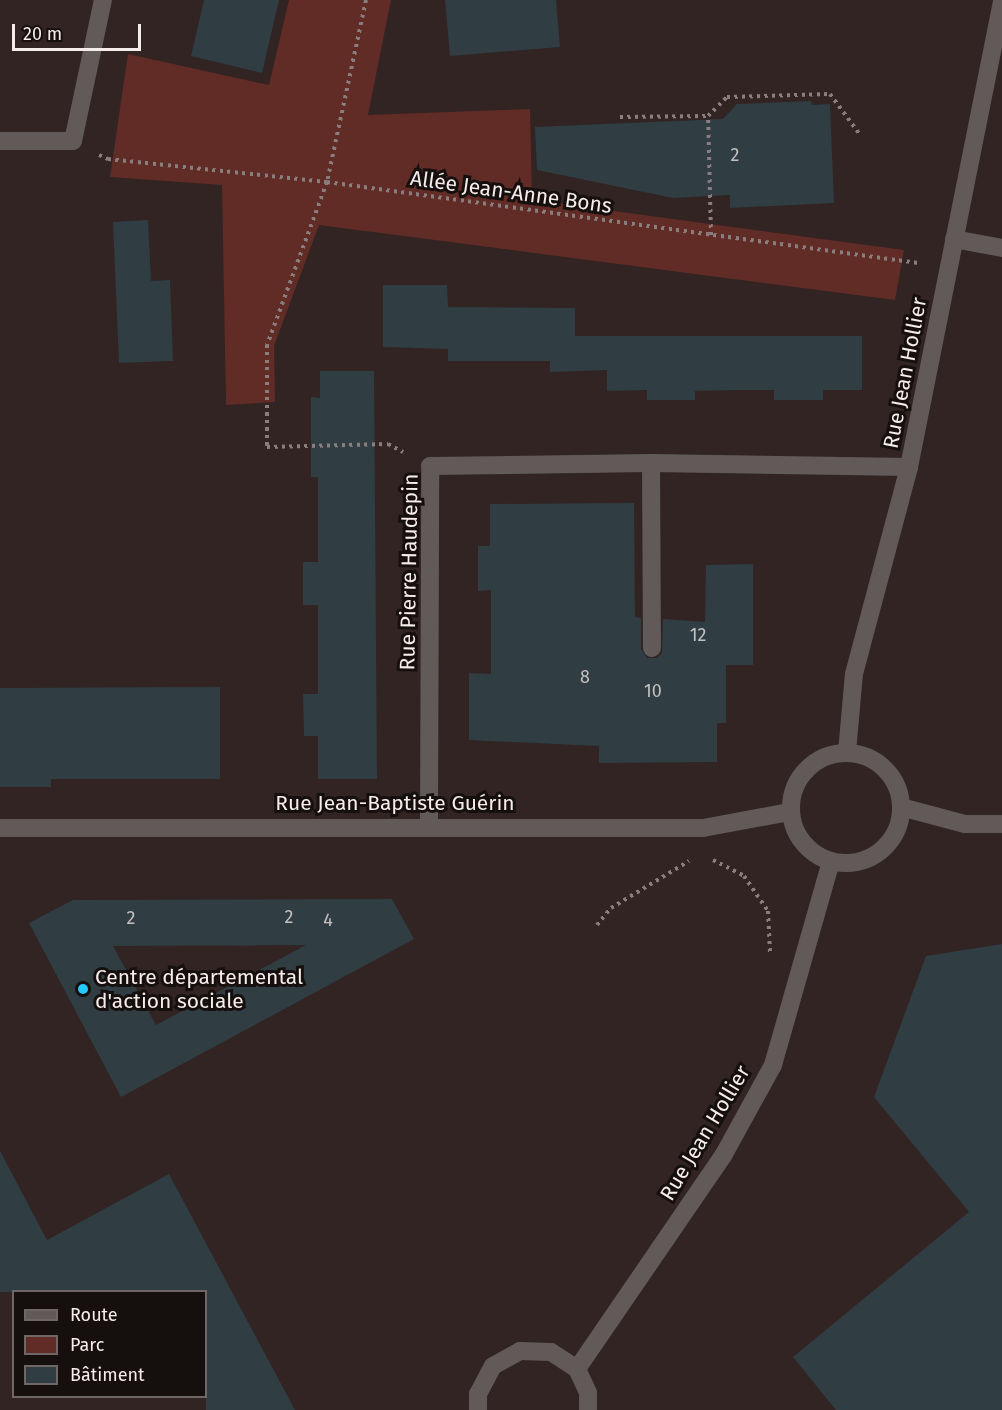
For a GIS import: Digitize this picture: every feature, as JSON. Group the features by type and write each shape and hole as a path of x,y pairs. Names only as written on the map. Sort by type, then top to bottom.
{"street":[{"path":"0,141 73,141 103,0"},
{"name":"Rue Jean Hollier","path":"847,752 854,674 909,466 1002,1"},
{"path":"954,239 1002,248"},
{"path":"651,463 652,648"},
{"name":"Rue Pierre Haudepin","path":"429,825 430,466 651,463 909,466"},
{"path":"847,752 874,760 894,780 901,807 896,833 880,853 856,863 831,862 802,844 789,813 795,782 817,759 847,752"},
{"path":"901,807 965,824 1002,824"},
{"name":"Rue Jean-Baptiste Guérin","path":"0,828 429,825 702,828 789,813"},
{"name":"Rue Jean Hollier","path":"577,1369 723,1156 773,1065 831,862"},
{"path":"478,1410 478,1394 493,1366 520,1351 551,1352 577,1369 588,1393 588,1410"}],"path":[{"path":"366,0 327,182 267,345 267,447 388,444 430,466"},
{"path":"620,117 708,116 727,98 830,94 861,136"},
{"path":"708,116 711,235"},
{"name":"Allée Jean-Anne Bons","path":"73,141 108,159 327,182 948,267"},
{"path":"597,926 611,908 679,870 694,856 683,855"},
{"path":"704,856 744,876 768,911 771,958 794,987"}],"green space":[{"path":"289,0 391,0 368,115 530,109 532,200 904,250 895,300 319,225 274,346 275,402 226,405 222,185 110,177 128,54 269,85"}],"building":[{"path":"204,0 279,0 262,73 191,56"},
{"path":"445,0 556,0 560,47 450,56"},
{"path":"811,101 812,105 830,104 834,203 730,208 730,195 673,198 537,170 535,127 723,119 737,104"},
{"path":"148,220 151,281 170,280 173,361 119,363 113,222"},
{"path":"383,285 447,285 448,307 575,308 575,336 862,336 862,390 823,390 823,400 774,400 774,390 735,390 695,391 695,400 647,400 647,390 607,391 607,370 550,372 550,361 448,361 448,349 383,347"},
{"path":"320,371 374,371 377,779 318,779 318,736 304,736 303,694 318,694 318,605 303,605 303,562 318,562 318,477 311,477 311,397 320,398"},
{"path":"634,503 635,617 641,618 641,649 647,658 657,658 662,653 663,619 705,622 706,565 753,564 753,665 726,665 726,723 717,723 717,762 599,763 599,746 469,740 469,673 491,674 491,590 478,591 478,546 490,546 490,504"},
{"path":"220,687 220,779 51,779 51,787 0,787 0,688"},
{"path":"392,899 414,939 121,1097 29,923 73,900","holes":["306,945 156,1025 113,946"]},
{"path":"1002,944 1002,1410 836,1410 793,1357 969,1212 874,1097 926,956"},
{"path":"0,1151 47,1240 169,1174 295,1410 206,1410 207,1290 12,1290 12,1292 0,1292"}],"place":[{"name":"Centre départemental d'action sociale","path":"83,989"}]}
